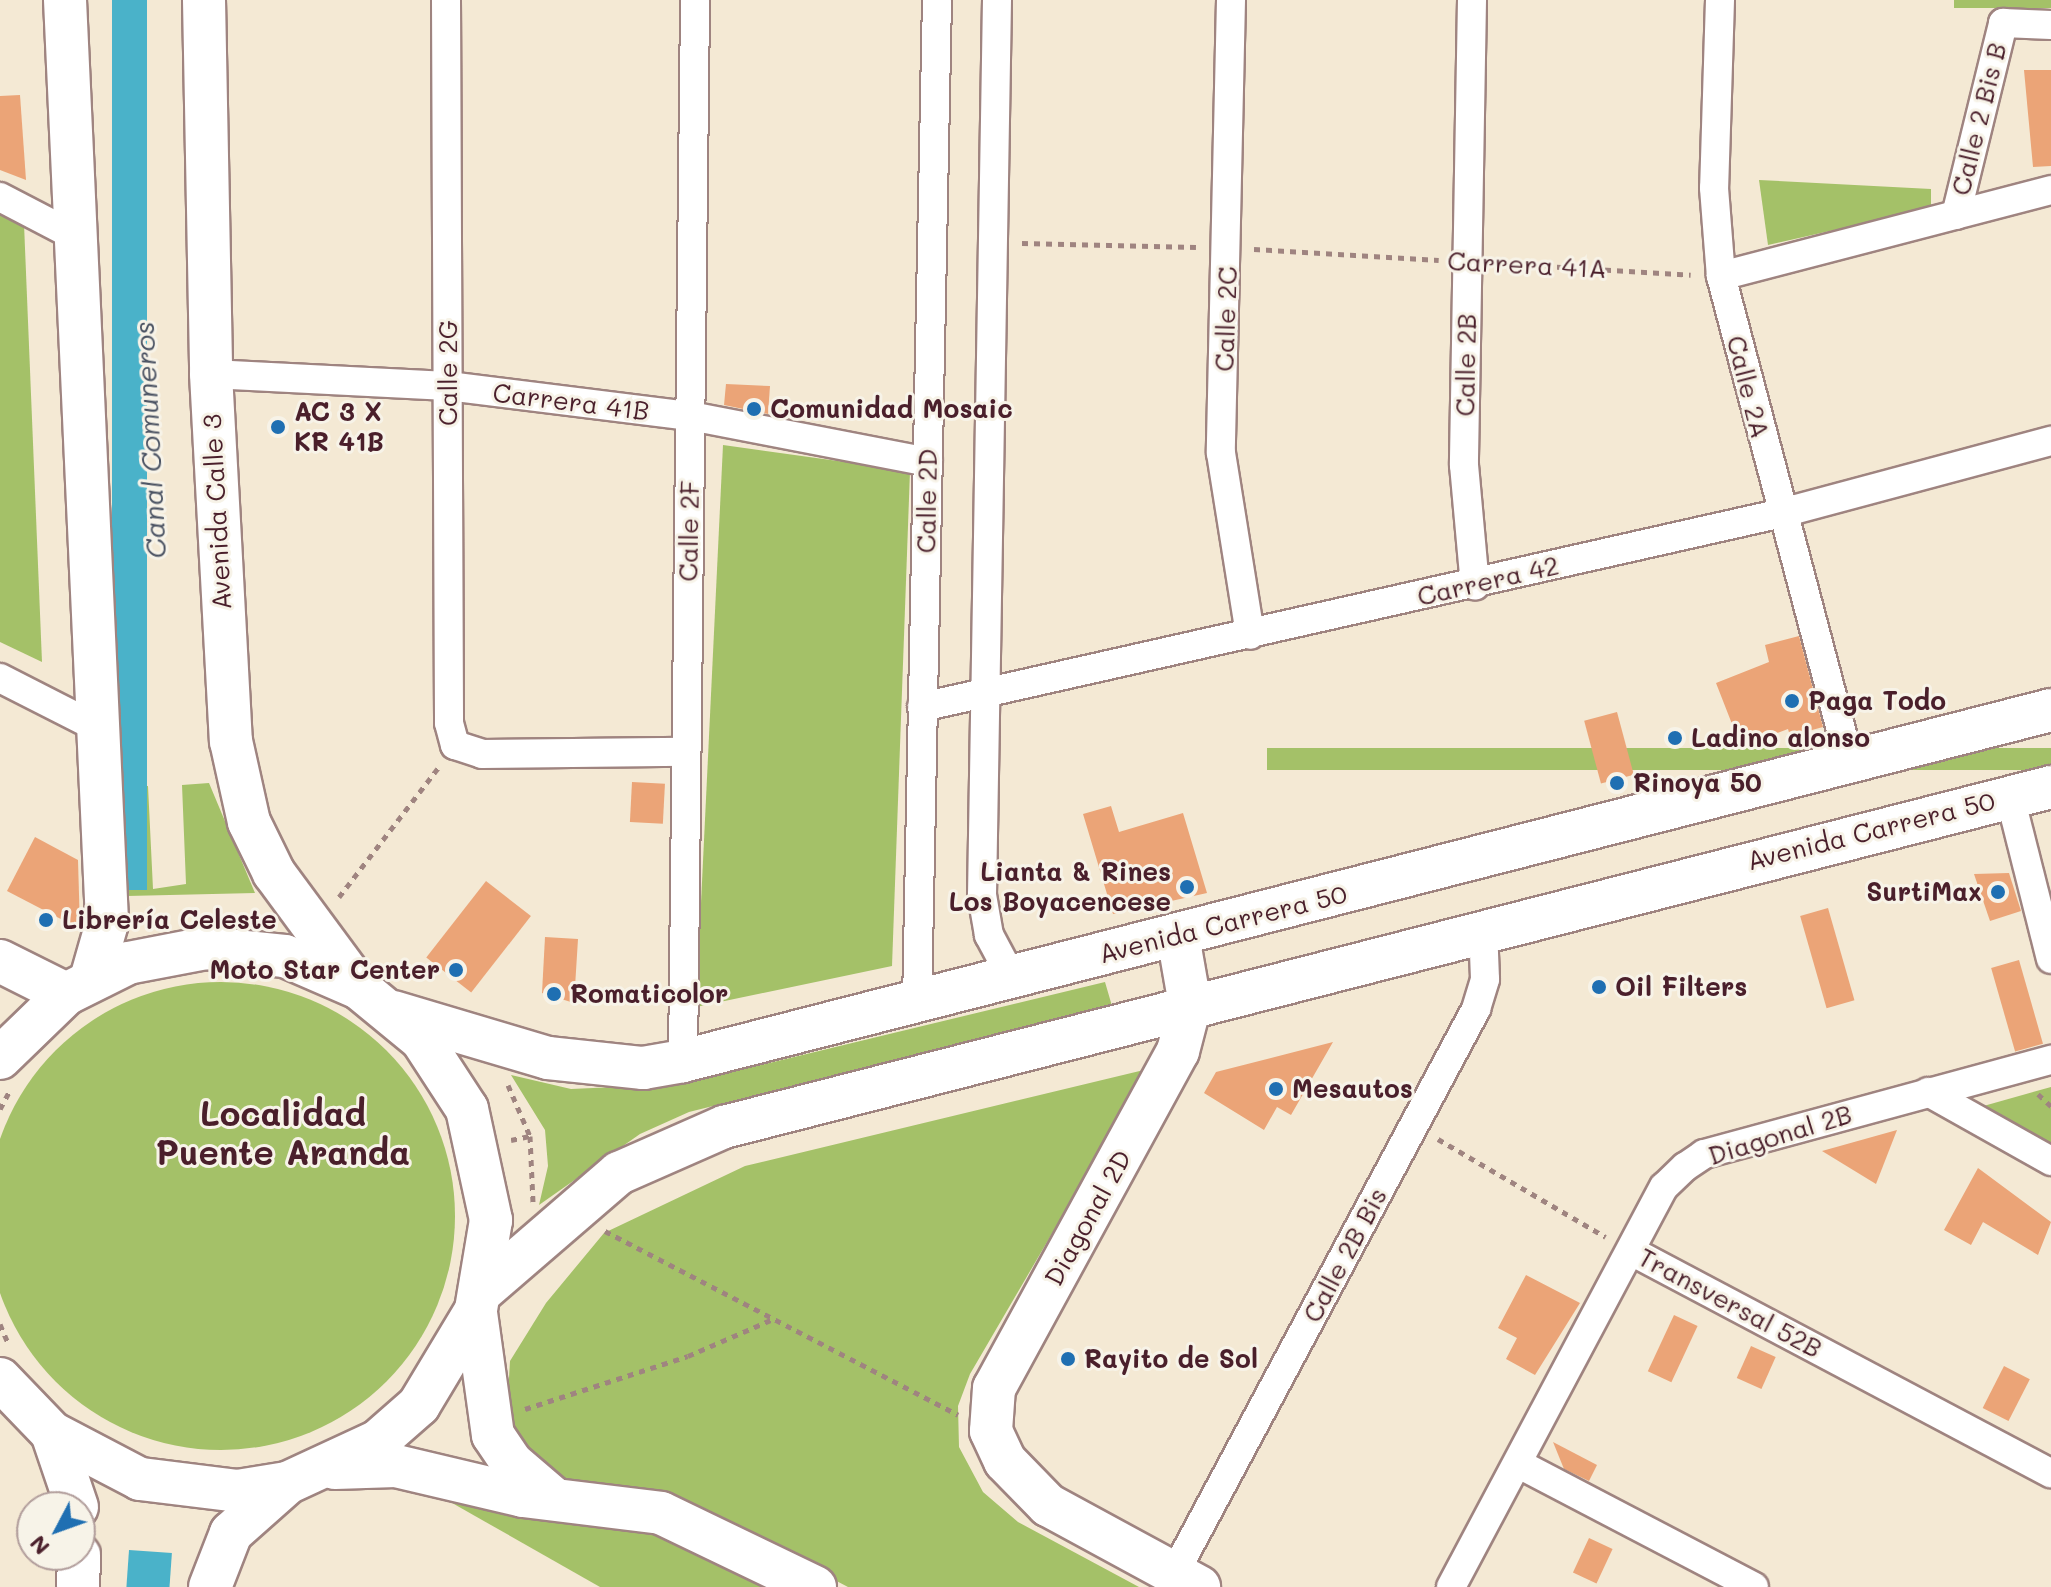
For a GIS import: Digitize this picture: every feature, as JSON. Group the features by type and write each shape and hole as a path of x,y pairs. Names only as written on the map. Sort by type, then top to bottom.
{"main road":[{"path":"6,1072 78,987 107,923 65,0"},
{"name":"Avenida Calle 3","path":"204,0 211,374 226,699 237,777 249,822 287,899 359,988"},
{"name":"Avenida Carrera 50","path":"393,1012 548,1058 643,1068 683,1061 2051,710"},
{"name":"Avenida Carrera 50","path":"478,1301 570,1213 619,1173 724,1127 1483,928 2051,787"},
{"path":"1178,936 1190,1005"},
{"path":"0,961 78,987 166,953 219,948 285,956 359,988 393,1012 447,1074 480,1148 491,1220 478,1301 493,1435 512,1463 555,1499"},
{"name":"Diagonal 2D","path":"978,1425 994,1388 1178,1051 1190,1005"},
{"path":"52,1433 140,1479 238,1491 287,1483 330,1468 378,1441 419,1405 478,1301"},
{"path":"6,1364 52,1433 72,1491"},
{"path":"978,1425 1005,1461 1048,1505 1187,1581"},
{"path":"330,1468 396,1466 555,1499 661,1513 815,1587"},
{"path":"210,1587 231,1533 287,1483"}],"street":[{"name":"Calle 2G","path":"446,0 448,386 455,745"},
{"name":"Calle 2F","path":"683,1061 695,0"},
{"name":"Calle 2D","path":"917,1003 937,0"},
{"path":"997,0 982,895 989,935 1012,978"},
{"name":"Calle 2C","path":"1231,0 1229,247 1221,453 1250,635"},
{"name":"Calle 2B","path":"1472,0 1464,465 1475,585"},
{"name":"Calle 2A","path":"1720,0 1714,188 1721,276 1778,514 1850,764"},
{"name":"Calle 2 Bis B","path":"1956,215 2003,23 2051,25"},
{"path":"1721,276 2051,190"},
{"path":"0,197 75,236"},
{"name":"Carrera 41B","path":"211,374 448,386 690,416 928,462"},
{"name":"Carrera 42","path":"922,707 1475,585 1778,514 2051,441"},
{"path":"0,678 96,727"},
{"path":"455,745 482,754 686,752"},
{"path":"2010,797 2051,959"},
{"name":"Calle 2B Bis","path":"1187,1581 1414,1125 1476,1009 1485,979 1483,928"},
{"name":"Diagonal 2B","path":"1519,1464 1664,1187 1704,1154 2051,1060"},
{"path":"1928,1092 2051,1161"},
{"name":"Transversal 52B","path":"1631,1251 2051,1473"},
{"path":"1451,1587 1519,1464 1754,1587"}],"path":[{"name":"Carrera 41A","path":"993,242 1229,247 1721,276"},
{"path":"339,897 455,745"},
{"path":"0,1109 6,1072"},
{"path":"2033,1093 2051,1106"},
{"name":"Transversal 52B","path":"1414,1125 1631,1251"},
{"path":"570,1213 978,1425"},
{"path":"512,1414 688,1356 773,1319"},
{"path":"0,1324 6,1364"}],"green space":[{"path":"1954,0 2051,0 2051,8 1954,8"},
{"path":"1759,180 1931,189 1931,208 1768,245"},
{"path":"0,212 24,224 42,662 0,642"},
{"path":"723,445 910,471 892,966 696,1007"},
{"path":"1267,748 2051,748 2051,770 1267,770"},
{"path":"209,783 255,893 127,896 124,786 148,786 153,889 186,884 182,785"},
{"path":"221,982 267,987 311,1000 351,1021 386,1051 416,1086 437,1126 450,1170 455,1216 450,1262 437,1306 416,1346 386,1381 351,1411 311,1432 267,1445 221,1450 175,1445 131,1432 91,1411 56,1381 26,1346 5,1306 -8,1262 -13,1216 -8,1170 5,1126 26,1086 56,1051 91,1021 131,1000 175,987"},
{"path":"1105,982 1112,1006 689,1112 640,1134 539,1205 548,1166 545,1130 511,1075 571,1089 682,1084"},
{"path":"1148,1069 970,1374 958,1406 959,1447 983,1492 1018,1522 1139,1587 848,1587 684,1501 554,1479 506,1429 510,1361 546,1303 604,1233 745,1166"},
{"path":"2051,1087 2051,1146 1980,1107"},
{"path":"424,1487 673,1535 780,1587 600,1587"}],"water":[{"path":"112,0 147,0 147,890 112,890"},
{"path":"129,1550 172,1553 170,1587 126,1587"}],"building":[{"path":"2024,70 2051,70 2051,166 2033,167"},
{"path":"20,95 26,180 0,170 0,96"},
{"path":"726,384 770,386 768,414 724,405"},
{"path":"1799,636 1823,727 1790,736 1788,729 1741,747 1716,683 1769,662 1765,645"},
{"path":"1617,712 1634,775 1601,784 1584,721"},
{"path":"632,782 665,784 663,824 630,822"},
{"path":"1111,806 1119,832 1183,813 1207,893 1113,914 1083,814"},
{"path":"35,837 78,860 80,929 7,891"},
{"name":"SurtiMax","path":"2009,873 2021,911 1990,921 1974,874"},
{"path":"486,881 531,916 471,993 426,957"},
{"path":"1828,908 1854,1000 1827,1008 1800,916"},
{"path":"545,937 578,939 574,1003 542,993"},
{"path":"2019,960 2043,1044 2015,1052 1991,968"},
{"name":"Mesautos","path":"1333,1042 1291,1115 1277,1107 1264,1130 1204,1093 1216,1072"},
{"path":"1897,1130 1876,1184 1822,1151"},
{"path":"1978,1168 2051,1222 2038,1255 1983,1222 1971,1245 1944,1230"},
{"path":"1526,1275 1580,1303 1535,1375 1506,1359 1517,1338 1498,1328"},
{"path":"1674,1315 1698,1326 1671,1382 1648,1371"},
{"path":"1751,1346 1776,1357 1761,1389 1737,1378"},
{"path":"2004,1366 2030,1379 2009,1421 1983,1408"},
{"path":"1553,1442 1597,1465 1589,1481 1564,1469"},
{"path":"1589,1538 1613,1549 1597,1583 1573,1572"}],"place":[{"name":"Comunidad Mosaic","path":"754,409"},
{"name":"AC 3 X KR 41B","path":"278,427"},
{"name":"Paga Todo","path":"1792,701"},
{"name":"Ladino alonso","path":"1675,738"},
{"name":"Rinoya 50","path":"1617,783"},
{"name":"Lianta & Rines Los Boyacencese","path":"1187,887"},
{"name":"SurtiMax","path":"1998,892"},
{"name":"Librería Celeste","path":"46,920"},
{"name":"Moto Star Center","path":"456,970"},
{"name":"Oil Filters","path":"1599,987"},
{"name":"Romaticolor","path":"554,994"},
{"name":"Mesautos","path":"1276,1089"},
{"name":"Rayito de Sol","path":"1068,1359"}],"district":[{"name":"Localidad Puente Aranda","path":"283,1132"}],"water label":[{"name":"Canal Comuneros","path":"149,440"}]}
